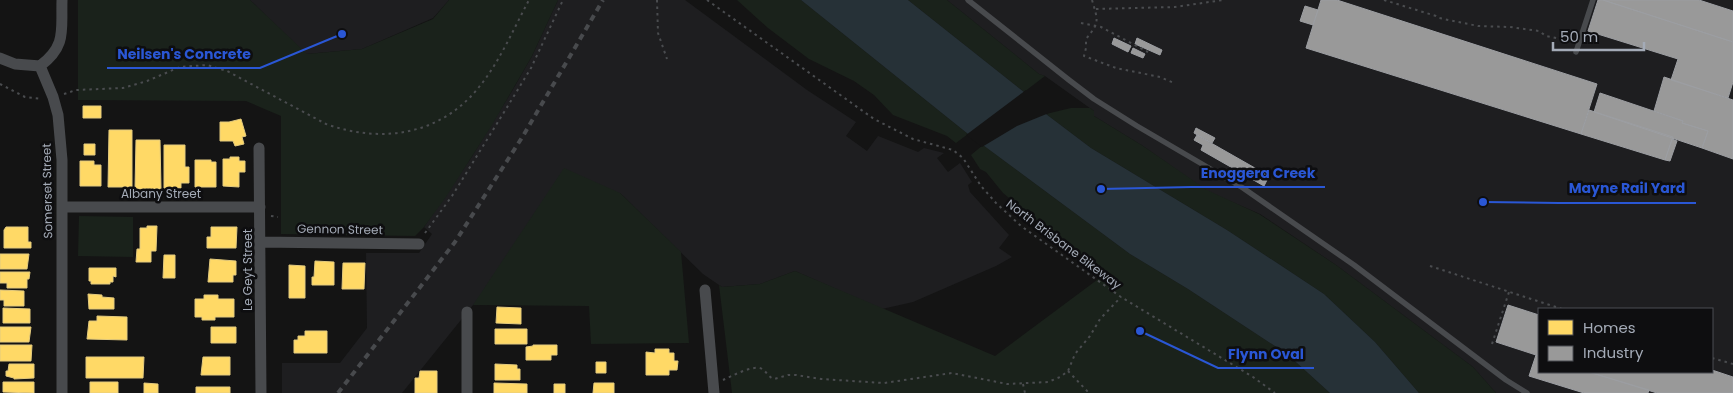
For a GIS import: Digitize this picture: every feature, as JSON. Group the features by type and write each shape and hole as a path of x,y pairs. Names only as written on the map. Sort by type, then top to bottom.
{"street":[{"path":"0,58 15,64 40,66 52,57 60,43 62,0"},
{"name":"Somerset Street","path":"40,66 53,97 58,115 62,160 62,393"},
{"name":"Le Geyt Street","path":"260,148 261,393"},
{"name":"Albany Street","path":"62,206 260,208"},
{"name":"Gennon Street","path":"260,242 418,244"},
{"path":"705,290 714,393"},
{"path":"466,393 467,312"}],"lane":[{"path":"968,0 1094,99 1243,188 1354,265 1506,380 1526,393"},
{"path":"1576,52 1592,0"}],"path":[{"path":"60,95 76,90 123,88 140,84 180,67 206,65 227,71 326,124 374,135 408,132 443,118 462,105 476,91 487,77 528,0"},
{"path":"418,244 452,196 502,117 531,68 563,0"},
{"path":"657,0 658,33 667,59"},
{"name":"North Brisbane Bikeway","path":"706,0 880,123 913,139 953,150 963,158 989,195 1009,216 1121,297 1253,377 1275,393"},
{"path":"1092,0 1097,25 1086,39 1084,56 1116,68 1160,77 1174,83"},
{"path":"1095,9 1166,8 1223,0"},
{"path":"1384,0 1439,18 1478,26 1510,27 1540,31 1546,36 1571,41"},
{"path":"1081,23 1097,25 1148,52"},
{"path":"0,84 25,97 33,99 46,98"},
{"path":"270,216 278,217"},
{"path":"1430,266 1559,308"},
{"path":"1492,344 1509,292"},
{"path":"723,380 756,367 762,369 774,379 796,374 846,382 884,383 952,373 965,374 1002,383 1023,384 1052,381 1068,371 1075,354 1090,336 1100,319 1121,297"},
{"path":"1713,358 1733,364"},
{"path":"1068,371 1089,393"},
{"path":"1023,384 1025,393"}],"shaded area":[{"path":"78,0 250,0 307,54 362,49 433,19 449,0 558,0 532,56 492,125 446,197 415,236 281,234 281,116 246,101 78,100"},
{"path":"250,0 449,0 433,18 362,49 306,54"},
{"path":"558,0 685,0 807,90 856,122 846,136 867,151 878,136 918,152 924,148 944,153 937,158 948,172 960,163 972,182 968,185 970,192 1009,235 999,248 1012,257 996,266 913,302 882,309 795,271 760,284 722,287 703,274 620,193 473,305 402,393 282,393 282,363 340,363 367,328 366,253 419,253 432,234 424,227 471,158 512,91 532,56"},
{"path":"737,0 801,0 968,134 956,143 947,136 893,115 874,95 854,81 809,59 768,28"},
{"path":"801,0 908,0 1024,92 1046,114 1091,148 1227,230 1324,294 1375,342 1419,393 1330,393 1287,354 1188,289 1130,254 968,134"},
{"path":"908,0 947,0 1039,74 1045,76 1024,92"},
{"path":"947,0 1733,0 1733,393 1496,393 1473,367 1336,265 1260,214 1207,191 1143,146 1094,116 1094,111 1045,76 1039,74"},
{"path":"1071,108 1090,108 1094,111 1094,116 1143,146 1207,190 1259,214 1336,265 1473,367 1496,393 1419,393 1375,342 1324,294 1227,230 1091,148 1046,114"},
{"path":"983,145 1130,254 1188,289 1287,354 1330,393 732,393 719,285 722,287 760,284 795,271 995,356 1105,274 1003,193 986,172 980,169 971,155"},
{"path":"564,168 620,193 681,252 689,343 591,344 589,306 473,305"},
{"path":"79,216 133,217 133,257 78,256"}],"pier":[{"path":"1026,90 1049,113 1017,126 982,147 966,135"}],"building: Homes":[{"path":"83,106 101,106 101,118 83,118"},
{"path":"241,119 246,136 242,137 244,144 235,146 233,141 220,141 220,122"},
{"path":"109,130 132,130 132,187 108,187"},
{"path":"136,140 160,140 161,189 135,189"},
{"path":"84,144 95,144 95,155 84,155"},
{"path":"164,145 185,145 185,167 189,167 189,183 181,183 181,188 164,188"},
{"path":"230,157 239,157 239,161 245,161 245,172 239,172 239,187 223,186 223,159 230,159"},
{"path":"195,160 211,160 211,162 216,162 216,187 195,187"},
{"path":"80,161 94,161 94,165 101,165 101,186 80,186"},
{"path":"147,226 157,226 156,251 151,251 151,262 136,262 137,249 140,249 140,228 147,228"},
{"path":"6,227 28,227 28,242 31,242 31,248 4,248 4,230"},
{"path":"211,227 237,227 236,248 207,248 207,237 211,237"},
{"path":"0,254 29,254 27,269 0,269"},
{"path":"164,255 175,255 175,278 163,278"},
{"path":"210,259 236,261 236,275 233,275 233,282 208,282"},
{"path":"315,261 334,262 334,285 312,285"},
{"path":"343,263 365,263 364,289 342,289"},
{"path":"289,265 305,266 305,298 289,298"},
{"path":"89,268 116,268 116,277 113,276 113,282 110,282 110,284 91,284 91,281 89,281"},
{"path":"0,272 30,272 29,279 27,279 27,288 7,288 7,283 0,283"},
{"path":"0,290 24,291 24,306 4,306 4,300 0,300"},
{"path":"88,294 114,298 114,309 89,309"},
{"path":"204,295 218,295 218,299 234,299 234,317 215,317 215,320 202,320 202,317 195,317 195,299 204,299"},
{"path":"497,307 521,308 521,324 496,323"},
{"path":"3,308 30,309 30,323 3,323"},
{"path":"97,316 127,317 127,340 87,339 89,321 97,321"},
{"path":"0,327 31,327 29,342 0,342"},
{"path":"211,327 236,327 236,343 211,343"},
{"path":"495,329 527,329 527,344 495,344"},
{"path":"305,331 327,331 327,353 294,353 294,340 298,340 298,336 305,336"},
{"path":"0,345 32,345 31,361 0,361"},
{"path":"533,345 557,345 557,355 551,355 551,360 526,360 526,347"},
{"path":"655,349 669,349 669,353 674,353 674,361 678,361 677,370 669,370 669,375 646,375 646,352 655,353"},
{"path":"86,357 144,357 143,378 86,378"},
{"path":"203,357 230,357 230,375 201,375"},
{"path":"596,362 606,362 606,373 596,373"},
{"path":"9,364 34,364 34,378 14,379 6,376"},
{"path":"495,364 517,365 517,369 520,369 520,380 495,380"},
{"path":"420,371 437,371 437,393 415,393 415,378 419,378"},
{"path":"3,382 34,382 34,393 3,392"},
{"path":"90,382 118,382 118,393 90,393"},
{"path":"144,383 158,384 158,393 144,393"},
{"path":"494,383 527,384 527,393 494,393"},
{"path":"594,383 614,383 614,393 593,393"},
{"path":"554,384 565,384 565,393 554,393"},
{"path":"196,387 230,387 230,393 196,393"}],"building: Industry":[{"path":"1321,0 1337,0 1597,84 1581,134 1306,48"},
{"path":"1598,0 1733,42 1733,82 1728,98 1671,80 1678,59 1588,31"},
{"path":"1603,0 1699,0 1733,11 1733,42"},
{"path":"1305,6 1318,10 1313,25 1300,21"},
{"path":"1114,38 1131,46 1128,52 1112,44"},
{"path":"1137,38 1162,50 1160,55 1135,44"},
{"path":"1133,48 1145,54 1143,58 1131,53"},
{"path":"1664,77 1733,100 1733,159 1702,148 1708,131 1682,123 1683,121 1654,111"},
{"path":"1600,93 1708,131 1702,148 1594,112"},
{"path":"1589,110 1673,137 1665,160 1581,134"},
{"path":"1196,128 1215,138 1212,143 1194,133"},
{"path":"1197,135 1269,176 1264,186 1201,150 1203,145 1194,140"},
{"path":"1672,139 1677,141 1670,161 1665,160"},
{"path":"1508,305 1538,315 1538,356 1496,342"},
{"path":"1536,355 1538,356 1538,373 1592,373 1649,390 1648,393 1584,393 1529,376"},
{"path":"1713,370 1733,377 1733,393 1657,393 1592,373 1713,373"}],"railway":[{"path":"338,393 455,242 523,136 603,0"}],"place":[{"name":"Neilsen's Concrete","path":"342,34"},
{"name":"Enoggera Creek","path":"1101,189"},
{"name":"Mayne Rail Yard","path":"1483,202"},
{"name":"Flynn Oval","path":"1140,331"}]}
